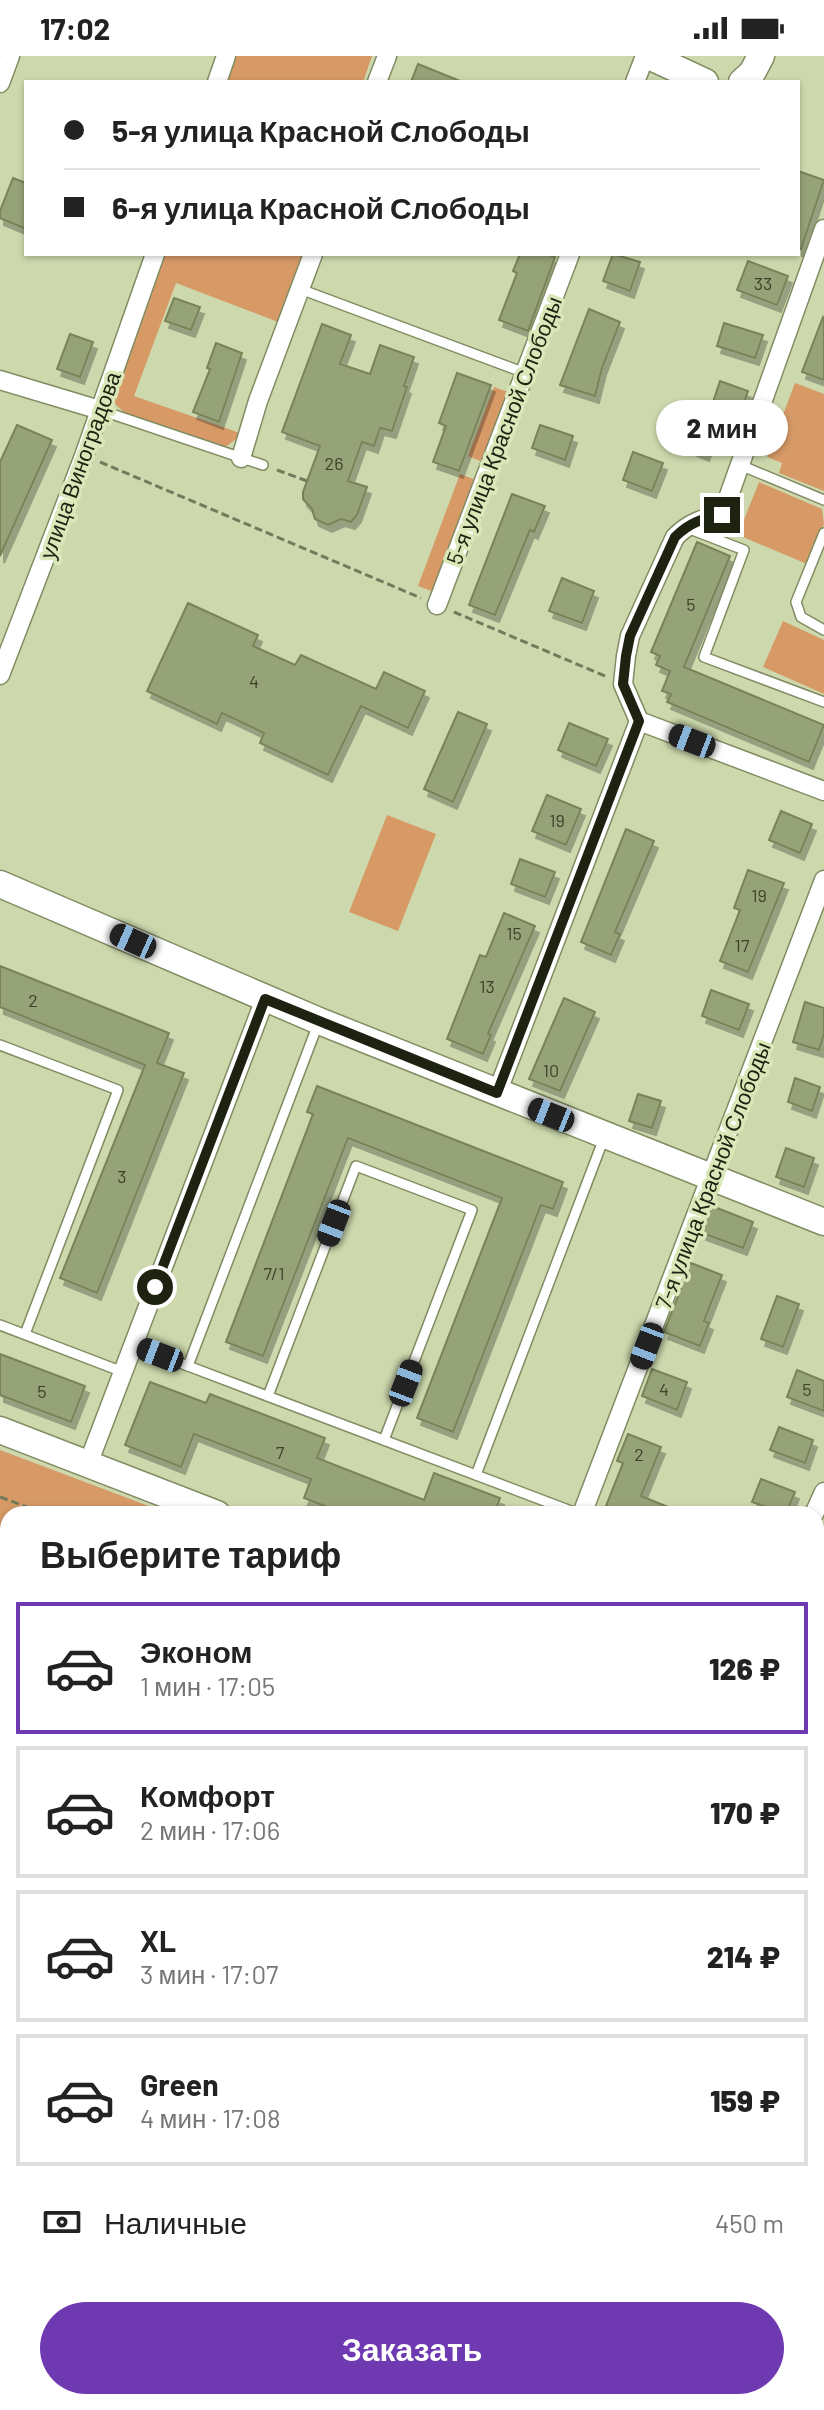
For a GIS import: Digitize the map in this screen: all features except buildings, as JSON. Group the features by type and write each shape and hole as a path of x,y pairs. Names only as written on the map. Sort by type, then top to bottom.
{"street":[{"path":"0,83 10,56"},
{"path":"218,80 226,56"},
{"path":"378,80 387,56"},
{"path":"636,80 647,56 701,80"},
{"path":"744,80 761,56"},
{"path":"497,1093 639,721 623,684 630,636 675,537 685,527 702,518 722,515 824,229"},
{"name":"улица Виноградова","path":"0,675 84,456 154,256"},
{"path":"241,458 258,401 312,256"},
{"name":"5-я улица Красной Слободы","path":"437,605 569,256"},
{"path":"0,380 100,410"},
{"path":"639,721 824,791"},
{"name":"7-я улица Красной Слободы","path":"583,1506 824,880"},
{"path":"0,884 265,999 824,1222"},
{"path":"88,1464 265,999"},
{"path":"0,1430 196,1506"}],"lane":[{"path":"300,289 525,373"},
{"path":"100,410 263,465"},
{"path":"740,465 824,500"},
{"path":"685,527 744,550 704,657 824,702"},
{"path":"824,533 796,602 801,617 824,630"},
{"path":"188,1366 319,1021"},
{"path":"0,1045 118,1090 25,1334"},
{"path":"476,1475 605,1136"},
{"path":"268,1396 356,1166 472,1210 384,1440"},
{"path":"0,1325 123,1372"},
{"path":"133,1345 559,1506"}],"path":[{"path":"84,456 623,684"},
{"path":"263,465 307,481"},
{"path":"0,1497 24,1506"}],"shaded area":[{"path":"236,56 372,56 364,80 227,80"},
{"path":"161,256 304,256 243,434 224,448 127,415 114,403 111,394","holes":["176,283 278,322 240,433 134,396"]},
{"path":"795,383 824,394 824,491 779,473 782,463 767,457"},
{"path":"494,387 511,393 485,463 468,456"},
{"path":"460,474 479,481 437,593 418,586"},
{"path":"759,482 822,509 824,524 807,564 738,535"},
{"path":"783,621 824,640 824,694 763,667"},
{"path":"387,815 436,834 398,931 349,912"},
{"path":"0,1450 149,1506 0,1506"}],"route":[{"path":"155,1287 265,999 497,1093 639,721 623,684 630,636 675,537 685,527 702,518 722,515"}]}
